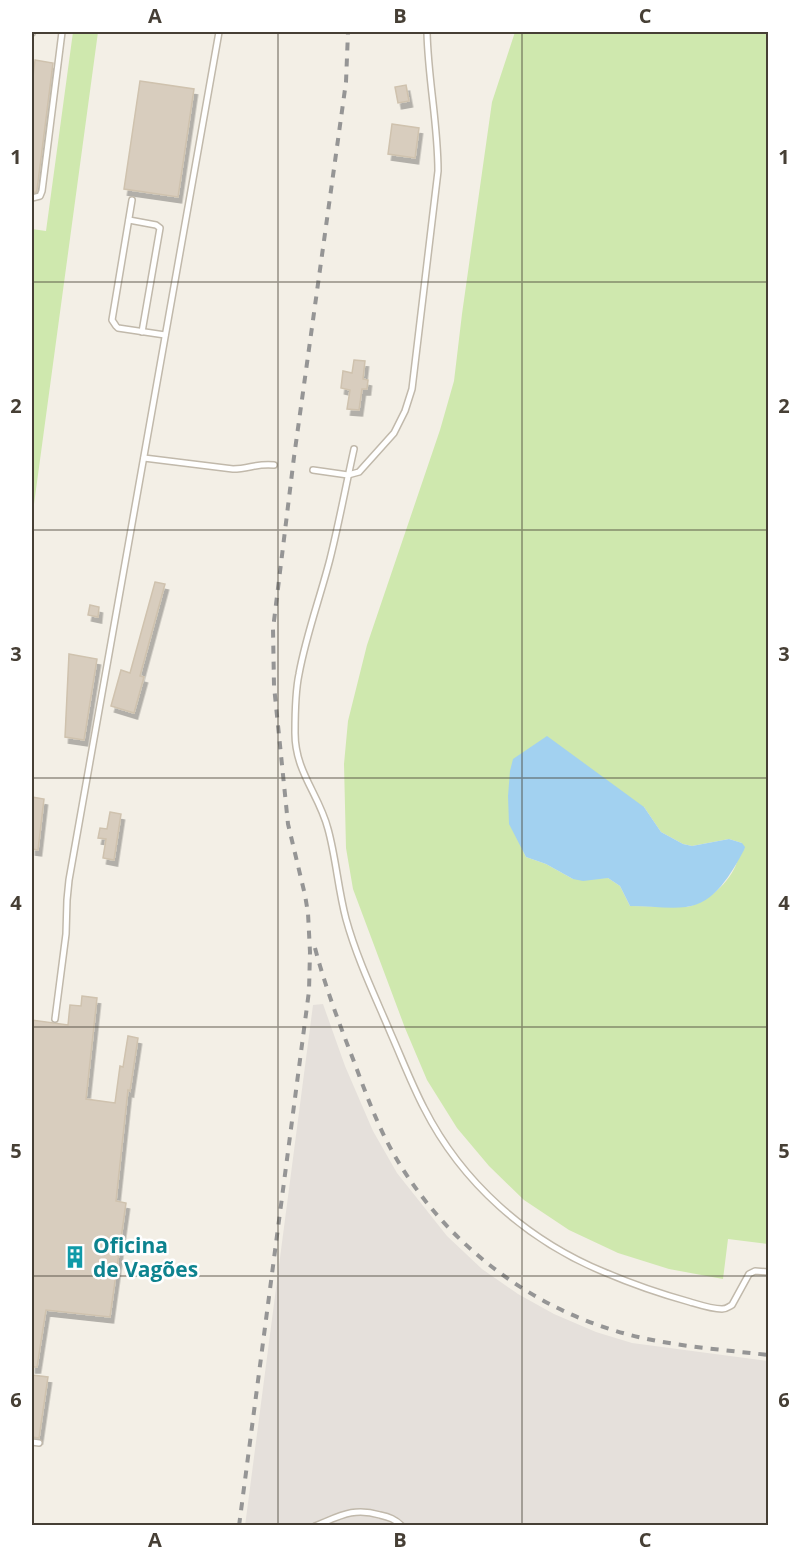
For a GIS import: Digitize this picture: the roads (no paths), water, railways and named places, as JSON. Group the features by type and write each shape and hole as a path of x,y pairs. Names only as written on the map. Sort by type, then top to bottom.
{"lane":[{"path":"32,198 40,196 42,191 62,32"},
{"path":"54,1019 66,934 69,879 219,32"},
{"path":"313,470 348,475 359,472 394,433 405,411 414,379 438,171 427,32"},
{"path":"132,200 112,320 118,328 165,335"},
{"path":"129,220 156,225 160,228 142,332"},
{"path":"354,448 331,557 300,668 296,695 295,746 300,766 327,824 339,890 354,944 423,1107 446,1146 490,1198 543,1240 582,1263 651,1291 722,1309 732,1305 748,1274 755,1270 768,1272"},
{"path":"144,458 238,469 257,464 274,465"},
{"path":"32,1442 39,1443"},
{"path":"315,1526 351,1512 364,1511 394,1519 402,1526"}],"water":[{"path":"547,736 644,807 661,832 683,844 692,846 729,839 742,843 744,850 721,886 706,900 696,905 666,908 630,906 620,886 608,878 583,881 573,879 546,864 526,857 509,824 510,771 513,759"}],"railway":[{"path":"239,1526 309,991 308,913 288,824 274,686 273,629 294,457 346,82 348,32"},
{"path":"315,948 337,1018 386,1140 412,1182 459,1238 487,1263 516,1284 581,1319 653,1340 768,1355"}],"place":[{"name":"Oficina de Vagões","path":"75,1257"}]}
